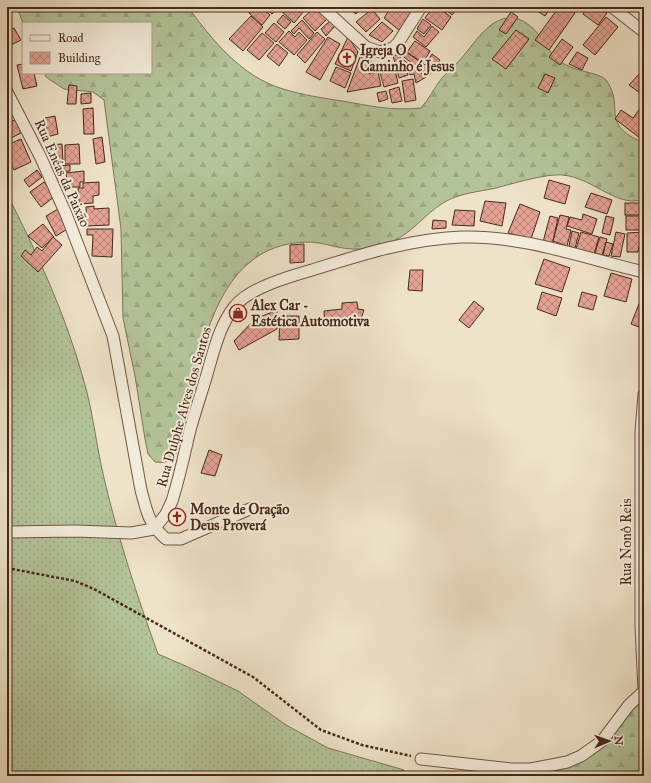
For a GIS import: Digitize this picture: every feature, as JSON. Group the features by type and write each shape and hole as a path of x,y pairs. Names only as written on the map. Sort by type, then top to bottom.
{"street":[{"path":"322,7 366,47 380,52 393,48 398,43 421,7"},
{"path":"612,7 644,32"},
{"name":"Rua Enéas da Paixão","path":"7,92 44,165 66,214 113,336 141,490 148,515 154,529"},
{"name":"Rua Dulphe Alves dos Santos","path":"154,529 166,514 172,501 180,476 189,434 219,336 236,304 253,293 293,276 355,256 415,243 460,237 497,239 544,248 644,272"},
{"name":"Rua Nonô Reis","path":"644,394 641,432 641,626 644,691"},
{"path":"7,532 136,532 154,529 166,539 181,539 252,508"},
{"path":"421,758 511,769 531,769 568,762 581,756 602,741 629,705 644,691"}],"path":[{"path":"7,568 75,581 94,589 253,676 321,730 362,745 421,758"}],"green space":[{"path":"17,7 188,7 207,32 229,56 254,76 268,83 283,89 312,96 372,106 410,109 421,108 442,78 482,33 489,27 505,18 514,18 529,25 539,35 557,59 570,67 598,75 606,80 614,99 615,114 621,129 630,136 644,143 644,199 633,201 623,199 579,179 554,175 525,180 456,197 436,207 400,238 378,246 351,249 308,242 275,248 248,263 229,286 214,315 203,346 179,447 170,461 155,462 148,454 135,376 123,318 121,229 104,100 93,92 64,89 46,77 45,74 152,74 152,22 23,22"},
{"path":"7,194 50,284 76,354 89,402 101,466 115,523 135,589 158,654 238,691 286,725 328,748 404,770 405,776 7,776"},
{"path":"640,703 644,732 644,776 523,776 564,767"}],"building":[{"path":"254,7 261,7 270,15 262,25 249,13"},
{"path":"264,7 275,7 277,9 272,14"},
{"path":"281,7 300,7 304,11 294,23 279,9"},
{"path":"302,7 310,7 306,11"},
{"path":"315,7 327,19 315,31 303,18"},
{"path":"347,7 361,7 356,14"},
{"path":"372,7 381,7 377,12"},
{"path":"391,7 399,10 400,7 411,7 414,10 399,30 384,18"},
{"path":"433,7 438,7 451,17 442,30 425,18"},
{"path":"443,7 458,7 452,15"},
{"path":"531,7 551,7 545,16"},
{"path":"559,7 567,7 575,13 549,50 535,40"},
{"path":"587,7 598,7 607,13 598,25 583,14"},
{"path":"372,9 380,19 366,32 356,22"},
{"path":"511,12 518,17 506,34 499,30"},
{"path":"7,15 10,15 10,24 7,24"},
{"path":"283,15 291,22 285,29 277,22"},
{"path":"251,16 263,27 243,51 229,39"},
{"path":"606,17 618,27 595,55 583,45"},
{"path":"423,19 431,25 424,34 417,29"},
{"path":"302,20 314,33 309,39 299,28 294,34 291,31"},
{"path":"331,20 335,26 326,36 321,29"},
{"path":"382,22 393,31 382,42 369,35"},
{"path":"274,23 284,32 276,42 265,33"},
{"path":"432,26 439,32 426,47 413,37 417,31 424,37"},
{"path":"14,28 21,40 7,47 7,31"},
{"path":"516,30 529,39 506,69 492,59"},
{"path":"289,31 295,37 299,32 307,40 294,55 279,42"},
{"path":"317,32 325,39 305,63 297,55"},
{"path":"262,33 274,43 259,60 247,50"},
{"path":"328,37 340,44 320,80 306,72"},
{"name":"Igreja O Caminho é Jesus","path":"348,37 358,52 351,71 335,64"},
{"path":"562,39 573,47 560,65 549,57"},
{"path":"415,41 430,51 423,63 407,52"},
{"path":"277,44 288,53 279,66 267,56"},
{"path":"403,50 425,65 432,54 440,60 429,76 400,54"},
{"path":"577,52 588,58 582,70 569,64"},
{"path":"397,55 426,77 416,83 414,74 410,75 408,69 404,69 403,61 395,63 393,56"},
{"path":"360,57 371,60 369,74 378,72 381,86 347,92"},
{"path":"22,64 22,74 34,74 37,86 23,89 17,65"},
{"path":"402,64 404,72 407,71 408,75 399,78 396,66"},
{"path":"394,65 398,83 384,87 379,69"},
{"path":"336,67 351,73 345,88 330,81"},
{"path":"640,73 644,76 644,96 629,85"},
{"path":"545,74 555,78 548,93 538,88"},
{"path":"413,79 416,100 405,102 402,81"},
{"path":"69,85 77,86 76,104 67,104"},
{"path":"399,87 402,101 392,103 389,90"},
{"path":"386,91 388,99 379,102 377,93"},
{"path":"91,93 91,103 81,104 81,94"},
{"path":"644,103 644,132 640,138 615,119 621,110 633,118"},
{"path":"93,108 94,134 84,134 83,109"},
{"path":"55,116 58,134 47,137 45,118"},
{"path":"17,119 23,132 9,139 7,123"},
{"path":"102,137 105,162 96,164 93,139"},
{"path":"21,139 31,162 14,170 7,157 7,145"},
{"path":"62,144 63,161 54,162 47,145"},
{"path":"79,144 80,164 65,164 65,145"},
{"path":"70,165 70,171 59,172 56,166"},
{"path":"37,170 42,177 29,187 24,180"},
{"path":"84,171 84,182 80,182 80,187 68,187 66,173"},
{"path":"549,180 570,186 565,204 544,198"},
{"path":"44,182 55,196 41,207 30,192"},
{"path":"99,182 99,195 93,196 93,203 79,204 78,188 83,188 83,183"},
{"path":"591,193 612,200 607,214 585,207"},
{"path":"485,201 506,203 502,226 480,221"},
{"path":"625,203 644,203 644,215 625,215"},
{"path":"520,204 540,212 531,239 508,233"},
{"path":"94,206 94,209 109,208 109,225 87,226 86,207"},
{"path":"60,208 69,228 56,236 46,216"},
{"path":"455,210 475,211 474,226 452,225"},
{"path":"583,214 597,219 592,234 567,226 570,217 582,220"},
{"path":"560,215 569,217 566,229 571,230 567,246 553,241"},
{"path":"550,216 558,218 552,245 543,242"},
{"path":"606,216 614,218 610,235 602,233"},
{"path":"626,216 644,216 644,230 626,230"},
{"path":"433,220 446,221 446,228 432,229"},
{"path":"43,224 54,237 42,248 28,236"},
{"path":"87,229 113,229 112,257 92,256 93,235 87,235"},
{"path":"572,231 579,233 575,248 569,246"},
{"path":"581,232 599,237 594,254 576,249"},
{"path":"616,232 625,234 620,257 611,256"},
{"path":"644,232 644,246 639,246 638,252 627,252 627,233"},
{"path":"53,237 62,245 38,272 21,256 25,250 31,255 37,247 42,251"},
{"path":"600,237 607,239 602,255 595,253"},
{"path":"606,242 613,244 609,256 603,255"},
{"path":"304,244 304,262 290,263 290,245"},
{"path":"640,248 644,248 644,263 640,263"},
{"path":"544,259 570,268 562,292 535,284"},
{"path":"410,270 423,270 422,291 408,290"},
{"path":"611,273 632,279 626,302 604,296"},
{"path":"542,292 562,298 556,316 537,309"},
{"path":"582,292 597,296 593,310 578,306"},
{"path":"641,299 644,301 644,329 631,324"},
{"path":"474,301 484,309 469,328 459,320"},
{"path":"357,302 358,309 364,310 359,324 325,326 324,311 342,309 342,303"},
{"path":"277,310 277,329 239,350 234,341 255,319"},
{"path":"280,316 299,316 299,339 279,340"},
{"path":"209,450 222,455 215,476 201,473"}],"place":[{"name":"Igreja O Caminho é Jesus","path":"347,58"},
{"name":"Alex Car - Estética Automotiva","path":"238,313"},
{"name":"Monte de Oração Deus Proverá","path":"177,517"}]}
